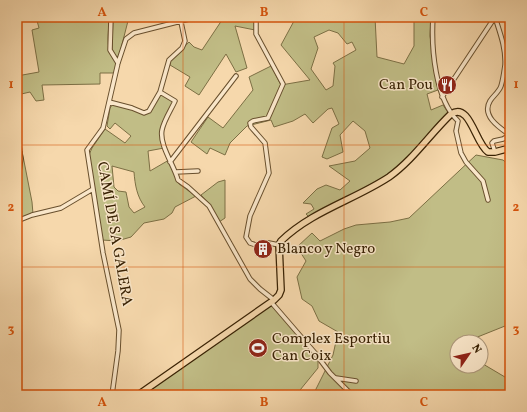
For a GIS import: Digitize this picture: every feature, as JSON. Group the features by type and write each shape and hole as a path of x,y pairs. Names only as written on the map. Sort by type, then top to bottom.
{"main road":[{"path":"138,395 273,301 279,295 281,290 279,245 285,237 305,222 362,193 389,177 404,165 451,114 458,111 464,113 484,149 488,152 495,152 510,148"}],"street":[{"path":"111,17 110,50 118,63"},
{"name":"CAMÍ DE SA GALERA","path":"112,395 118,351 119,330 102,253 87,150 103,128 118,63 126,39 134,33 197,17"},
{"path":"256,17 256,34 283,84 268,118 250,123 251,127 265,143 269,173 250,216 246,237 250,243 256,245 269,243 279,245"},
{"path":"433,17 432,40 442,97 451,114 458,121 456,131 462,155 466,162 483,181 488,200"},
{"path":"442,97 495,17 503,43 505,63 501,87 490,102 489,111 495,125 510,135 503,139 494,140 492,143 495,152"},
{"path":"110,102 144,113 149,111 160,92 169,60 182,48 185,41 181,22"},
{"path":"170,162 236,76"},
{"path":"160,92 175,101 162,130 162,140 178,180 188,187 208,206 250,279 273,301 335,378 352,395"},
{"path":"17,135 20,159 17,182"},
{"path":"176,172 198,171"},
{"path":"17,221 32,215 61,208 93,189"},
{"path":"335,378 356,381"},
{"path":"17,381 19,395"}],"shaded area":[{"path":"36,17 109,17 108,42 110,52 117,63 114,73 100,73 100,84 42,85 44,100 36,101 30,92 17,95 17,76 39,72 32,30 39,28"},
{"path":"113,17 129,17 118,60 112,49"},
{"path":"224,17 255,17 255,30 235,26 247,68 236,72 226,54 199,95 185,86 190,77 170,65 170,62 189,42 194,47 202,50"},
{"path":"298,17 375,17 377,57 404,64 414,46 414,17 431,17 430,36 438,90 427,94 431,110 443,105 449,114 412,154 388,175 359,192 309,217 306,214 314,209 311,204 303,203 317,189 326,185 340,190 350,181 329,166 355,161 370,148 365,131 353,121 340,135 343,152 327,159 322,157 332,128 339,124 332,108 328,109 313,123 305,114 293,121 274,127 271,120 247,126 230,143 225,155 210,148 207,154 191,142 208,117 223,128 253,90 249,77 271,66 281,85 310,80 281,45 294,21","holes":["329,30 338,33 347,44 352,42 356,50 333,63 335,66 333,86 326,90 311,69 318,48 314,37"]},
{"path":"162,94 173,102 161,129 164,148 148,151 150,171 169,160 179,184 196,196 175,207 172,213 164,219 144,223 131,237 117,241 102,240 89,155 105,129 125,143 131,136 115,123 110,129 107,126 110,108 113,104 131,108 144,114 149,112","holes":["112,166 134,172 137,191 145,207 134,213 129,207 126,192 118,191 114,187"]},
{"path":"22,151 33,214 17,220 18,202"},
{"path":"476,155 503,160 510,166 510,324 485,334 449,334 449,374 489,374 489,368 510,380 510,395 313,395 333,355 338,332 319,321 312,306 302,299 297,277 306,261 297,247 312,233 320,241 344,229 356,225 390,222 409,218"},
{"path":"225,180 225,218 219,222 209,204 201,195 218,182"},
{"name":"Complex Esportiu Can Coix","path":"270,306 273,306 318,359 318,368 296,395 142,395"}],"place":[{"name":"Can Pou","path":"447,85"},
{"name":"Blanco y Negro","path":"263,249"},
{"name":"Complex Esportiu Can Coix","path":"258,348"}]}
